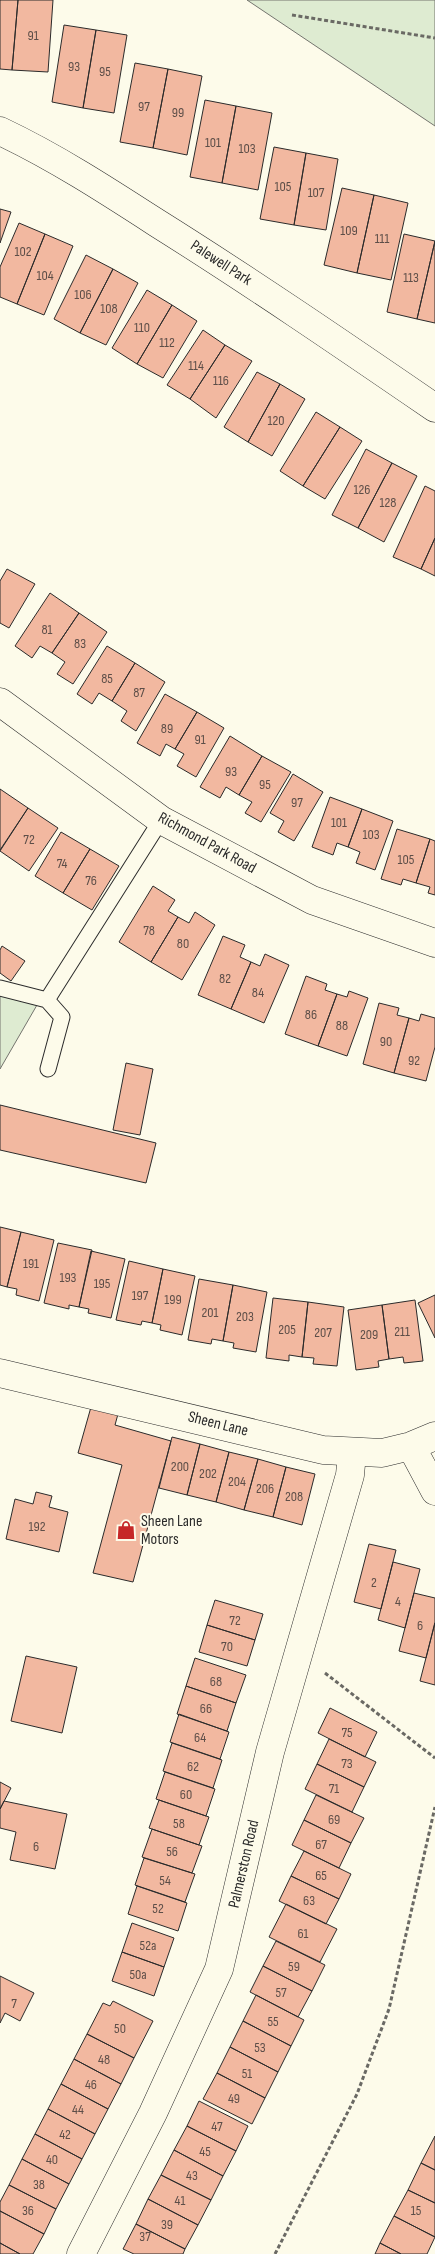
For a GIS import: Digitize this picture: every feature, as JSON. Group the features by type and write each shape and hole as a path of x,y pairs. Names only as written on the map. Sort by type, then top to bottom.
{"street":[{"name":"Palewell Park","path":"0,131 28,144 241,275 435,408"},
{"name":"Richmond Park Road","path":"0,702 161,820 312,900 435,943"},
{"name":"Sheen Lane","path":"0,1373 323,1450 352,1453 382,1453 423,1441"},
{"path":"423,1441 435,1491"},
{"name":"Palmerston Road","path":"81,2254 153,2113 219,1969 270,1752 350,1475 352,1453"}],"lane":[{"path":"47,1000 161,820"},
{"path":"0,988 47,1000 62,1018 48,1069"}],"path":[{"path":"292,15 435,38"},
{"path":"298,1652 435,1758"},
{"path":"275,2254 357,2094 389,2009 435,1807"}],"green space":[{"path":"247,0 435,0 435,126"},
{"path":"0,994 37,1005 0,1069"}],"building":[{"path":"0,0 18,0 12,70 0,69"},
{"path":"18,0 53,0 48,72 12,70"},
{"path":"64,25 96,30 83,108 52,102"},
{"path":"96,30 127,35 114,113 83,108"},
{"path":"135,63 168,69 153,148 120,142"},
{"path":"168,69 202,76 187,155 153,148"},
{"path":"205,100 236,106 222,183 190,177"},
{"path":"236,106 272,113 258,190 222,183"},
{"path":"274,147 306,153 294,225 260,219"},
{"path":"306,153 338,159 326,230 294,225"},
{"path":"342,188 374,195 357,273 324,265"},
{"path":"374,195 408,203 391,280 357,273"},
{"path":"0,209 11,212 0,243"},
{"path":"19,223 45,234 17,304 0,297 0,267"},
{"path":"45,234 73,246 44,315 17,304"},
{"path":"404,234 435,241 417,319 387,312"},
{"path":"435,241 435,323 417,319"},
{"path":"86,255 113,269 80,333 54,319"},
{"path":"113,269 138,283 106,345 80,333"},
{"path":"147,290 172,305 137,364 112,348"},
{"path":"172,305 197,321 163,378 137,364"},
{"path":"203,330 225,345 190,399 167,385"},
{"path":"225,345 252,361 216,418 190,399"},
{"path":"257,372 280,384 248,442 224,427"},
{"path":"280,384 305,399 272,456 248,442"},
{"path":"316,412 340,427 303,486 280,471"},
{"path":"340,427 362,441 325,499 303,486"},
{"path":"366,449 392,463 358,528 332,515"},
{"path":"392,463 417,476 384,542 358,528"},
{"path":"425,486 435,491 435,538 421,569 393,557"},
{"path":"435,538 435,576 421,569"},
{"path":"7,569 35,584 9,628 0,623 0,581"},
{"path":"50,593 79,613 52,653 40,646 32,658 15,646"},
{"path":"79,613 107,632 73,684 57,674 65,662 52,653"},
{"path":"107,646 135,663 112,701 99,693 92,704 77,694"},
{"path":"135,663 165,682 136,731 121,721 127,711 112,701"},
{"path":"165,694 197,712 175,749 166,744 160,756 137,743"},
{"path":"197,712 224,728 196,777 177,766 184,754 175,749"},
{"path":"230,736 262,756 239,795 226,787 220,798 200,787"},
{"path":"262,756 291,772 261,822 245,813 252,802 239,795"},
{"path":"293,774 323,792 294,841 278,832 284,821 270,813"},
{"path":"0,789 28,808 0,850"},
{"path":"330,797 362,809 348,847 337,843 333,855 312,847"},
{"path":"28,808 58,828 29,871 0,851"},
{"path":"362,809 393,821 375,870 356,863 360,852 348,847"},
{"path":"397,829 430,839 416,883 403,879 401,885 381,879"},
{"path":"61,832 90,849 63,893 35,876"},
{"path":"430,839 435,841 435,895 428,893 430,887 416,883"},
{"path":"90,849 119,866 92,910 63,893"},
{"path":"153,886 175,900 168,911 178,917 151,962 119,942"},
{"path":"195,912 215,925 182,980 151,962 178,917 189,923"},
{"path":"223,936 245,945 240,957 251,962 231,1009 198,995"},
{"path":"2,946 25,961 11,981 0,973 0,950"},
{"path":"265,954 289,965 264,1023 231,1009 251,962 260,966"},
{"path":"306,976 327,984 325,990 337,994 318,1046 285,1034"},
{"path":"349,991 368,998 347,1056 318,1046 337,994 347,997"},
{"path":"379,1003 399,1008 397,1015 409,1018 394,1073 363,1064"},
{"path":"421,1014 435,1018 435,1047 426,1081 394,1073 409,1018 419,1021"},
{"path":"126,1063 153,1069 140,1135 113,1130"},
{"path":"0,1105 156,1143 146,1183 0,1150"},
{"path":"0,1227 21,1232 7,1287 0,1285"},
{"path":"21,1232 54,1240 39,1301 16,1295 17,1289 7,1287"},
{"path":"58,1243 92,1250 79,1307 69,1305 69,1309 44,1303"},
{"path":"91,1251 125,1259 111,1318 88,1313 89,1309 79,1307"},
{"path":"129,1261 163,1269 152,1323 142,1321 141,1325 116,1320"},
{"path":"163,1269 195,1276 182,1335 160,1330 161,1325 152,1323"},
{"path":"199,1279 233,1285 223,1341 212,1339 211,1344 188,1340"},
{"path":"233,1285 267,1292 256,1352 233,1348 234,1343 223,1341"},
{"path":"435,1295 435,1338 418,1303"},
{"path":"273,1298 308,1302 302,1357 289,1355 289,1361 266,1358"},
{"path":"415,1300 423,1361 404,1363 403,1357 389,1359 382,1305"},
{"path":"308,1302 344,1307 337,1366 313,1364 314,1358 302,1357"},
{"path":"382,1305 389,1359 378,1361 379,1367 356,1370 348,1310"},
{"name":"Sheen Lane Motors","path":"91,1407 118,1414 115,1425 171,1441 133,1582 93,1573 122,1465 78,1453"},
{"path":"172,1437 200,1444 187,1495 159,1488"},
{"path":"200,1444 229,1452 216,1502 187,1495"},
{"path":"229,1452 258,1459 244,1510 216,1502"},
{"path":"258,1459 286,1467 273,1517 244,1510"},
{"path":"286,1467 315,1474 302,1525 273,1517"},
{"path":"36,1492 52,1496 49,1507 68,1512 59,1552 6,1539 15,1499 33,1504"},
{"path":"369,1544 396,1550 381,1609 354,1602"},
{"path":"393,1562 420,1569 405,1628 378,1620"},
{"path":"414,1593 435,1598 435,1622 426,1658 399,1651"},
{"path":"215,1600 263,1614 255,1640 207,1625"},
{"path":"435,1623 435,1685 420,1681"},
{"path":"207,1625 255,1640 247,1666 199,1652"},
{"path":"26,1656 77,1667 62,1733 11,1721"},
{"path":"195,1658 246,1675 236,1703 186,1686"},
{"path":"186,1686 236,1703 227,1731 177,1714"},
{"path":"330,1708 377,1732 365,1757 318,1733"},
{"path":"179,1714 229,1732 220,1759 170,1742"},
{"path":"329,1739 376,1762 364,1787 317,1764"},
{"path":"172,1743 222,1760 213,1788 163,1771"},
{"path":"317,1764 364,1787 352,1812 305,1789"},
{"path":"165,1772 215,1789 206,1816 156,1799"},
{"path":"0,1782 11,1788 0,1809"},
{"path":"316,1795 364,1818 351,1843 304,1820"},
{"path":"159,1800 209,1817 199,1845 149,1828"},
{"path":"4,1801 67,1814 55,1869 10,1860 16,1832 0,1828 0,1809"},
{"path":"304,1820 351,1843 339,1868 292,1845"},
{"path":"152,1829 202,1846 192,1873 142,1857"},
{"path":"304,1851 351,1874 339,1899 291,1876"},
{"path":"144,1858 195,1874 185,1902 135,1885"},
{"path":"291,1876 339,1899 326,1924 279,1901"},
{"path":"137,1886 187,1903 178,1931 128,1914"},
{"path":"286,1904 337,1929 320,1962 269,1937"},
{"path":"132,1923 174,1938 164,1967 122,1952"},
{"path":"276,1941 325,1965 312,1991 263,1966"},
{"path":"122,1952 164,1967 154,1996 112,1981"},
{"path":"263,1966 312,1991 298,2017 250,1992"},
{"path":"0,1976 34,1993 20,2021 5,2013 0,2023"},
{"path":"256,1995 304,2020 291,2046 243,2021"},
{"path":"113,2001 153,2021 134,2058 87,2034 103,2003 110,2006"},
{"path":"243,2021 291,2046 278,2072 230,2047"},
{"path":"87,2034 134,2058 121,2084 74,2059"},
{"path":"230,2047 278,2072 265,2098 217,2073"},
{"path":"74,2059 121,2084 108,2109 61,2084"},
{"path":"217,2073 265,2098 252,2124 203,2099"},
{"path":"61,2084 108,2109 95,2134 48,2109"},
{"path":"199,2101 248,2126 236,2151 187,2126"},
{"path":"48,2109 95,2134 82,2159 35,2134"},
{"path":"187,2126 236,2151 223,2176 174,2150"},
{"path":"35,2134 82,2159 69,2184 22,2159"},
{"path":"435,2136 435,2170 421,2163"},
{"path":"174,2150 223,2176 211,2200 161,2175"},
{"path":"22,2159 69,2184 56,2209 9,2185"},
{"path":"421,2163 435,2170 435,2203 408,2190"},
{"path":"161,2175 211,2200 198,2225 148,2199"},
{"path":"9,2185 56,2209 44,2234 0,2211 0,2202"},
{"path":"408,2190 435,2203 435,2237 394,2216"},
{"path":"148,2199 198,2225 185,2249 136,2224"},
{"path":"0,2211 44,2234 33,2254 20,2254 0,2243"},
{"path":"394,2216 435,2237 427,2254 401,2254 380,2243"},
{"path":"136,2224 185,2249 183,2254 134,2254 123,2249"},
{"path":"0,2243 20,2254 0,2254"},
{"path":"380,2243 401,2254 375,2254"}],"place":[{"name":"Sheen Lane Motors","path":"126,1530"}]}
